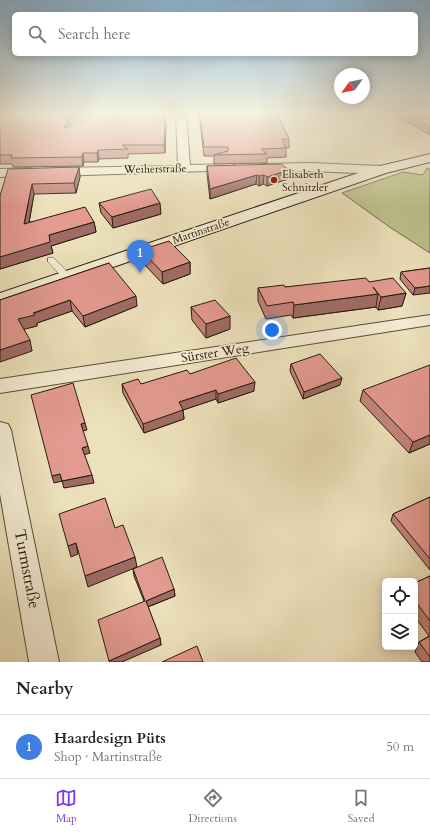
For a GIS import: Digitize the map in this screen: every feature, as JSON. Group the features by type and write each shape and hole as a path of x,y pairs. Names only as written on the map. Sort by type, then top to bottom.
{"main road":[{"name":"Martinstraße","path":"0,300 338,184 402,164 430,158"}],"street":[{"path":"183,145 184,169"},
{"path":"310,167 338,184"},
{"name":"Weiherstraße","path":"0,173 310,167 381,170"},
{"name":"Sürster Weg","path":"0,386 430,320"},
{"name":"Turmstraße","path":"0,430 44,662"}],"lane":[{"path":"51,260 67,277"}],"green space":[{"path":"427,168 430,169 430,253 391,228 342,193 403,172 423,175"}],"building":[{"path":"0,145 164,145 122,145 128,149 98,150 97,153 83,153 82,157 11,158 12,155 0,155"},
{"path":"204,145 285,145 286,148 261,149 267,154 214,155 228,151 228,147 204,147"},
{"path":"281,164 289,170 267,177 264,175 257,175 210,189 207,166"},
{"path":"79,167 74,183 32,184 24,224 85,207 94,222 49,235 50,242 0,257 0,196 8,169"},
{"path":"151,189 160,203 112,217 99,203"},
{"path":"169,241 190,262 162,272 141,250"},
{"path":"109,263 136,296 83,316 70,300 33,313 35,315 18,319 30,340 0,350 0,300"},
{"path":"430,268 430,286 415,288 401,272"},
{"path":"366,278 369,282 393,278 406,293 381,297 373,287 378,294 294,305 293,302 267,306 258,288 284,285 285,287"},
{"path":"215,300 230,316 206,324 191,307"},
{"path":"320,354 342,378 304,392 291,364"},
{"path":"236,358 255,382 218,394 216,390 179,402 183,410 143,424 122,384 138,379 141,384 187,370 190,374"},
{"path":"430,365 430,435 413,442 363,390"},
{"path":"73,383 85,423 81,424 88,446 82,448 92,475 62,481 60,474 52,476 31,395"},
{"path":"430,497 430,559 393,514"},
{"path":"105,498 115,528 123,525 135,557 85,576 76,543 68,546 59,514"},
{"path":"162,557 174,589 146,601 160,638 109,661 98,620 145,601 133,569"},
{"path":"430,576 430,621 418,605 418,582"},
{"path":"430,636 430,657 419,642"},
{"path":"197,646 203,662 162,662"}],"place":[{"name":"Elisabeth Schnitzler","path":"274,180"},
{"name":"Haardesign Püts","path":"140,273"}]}
